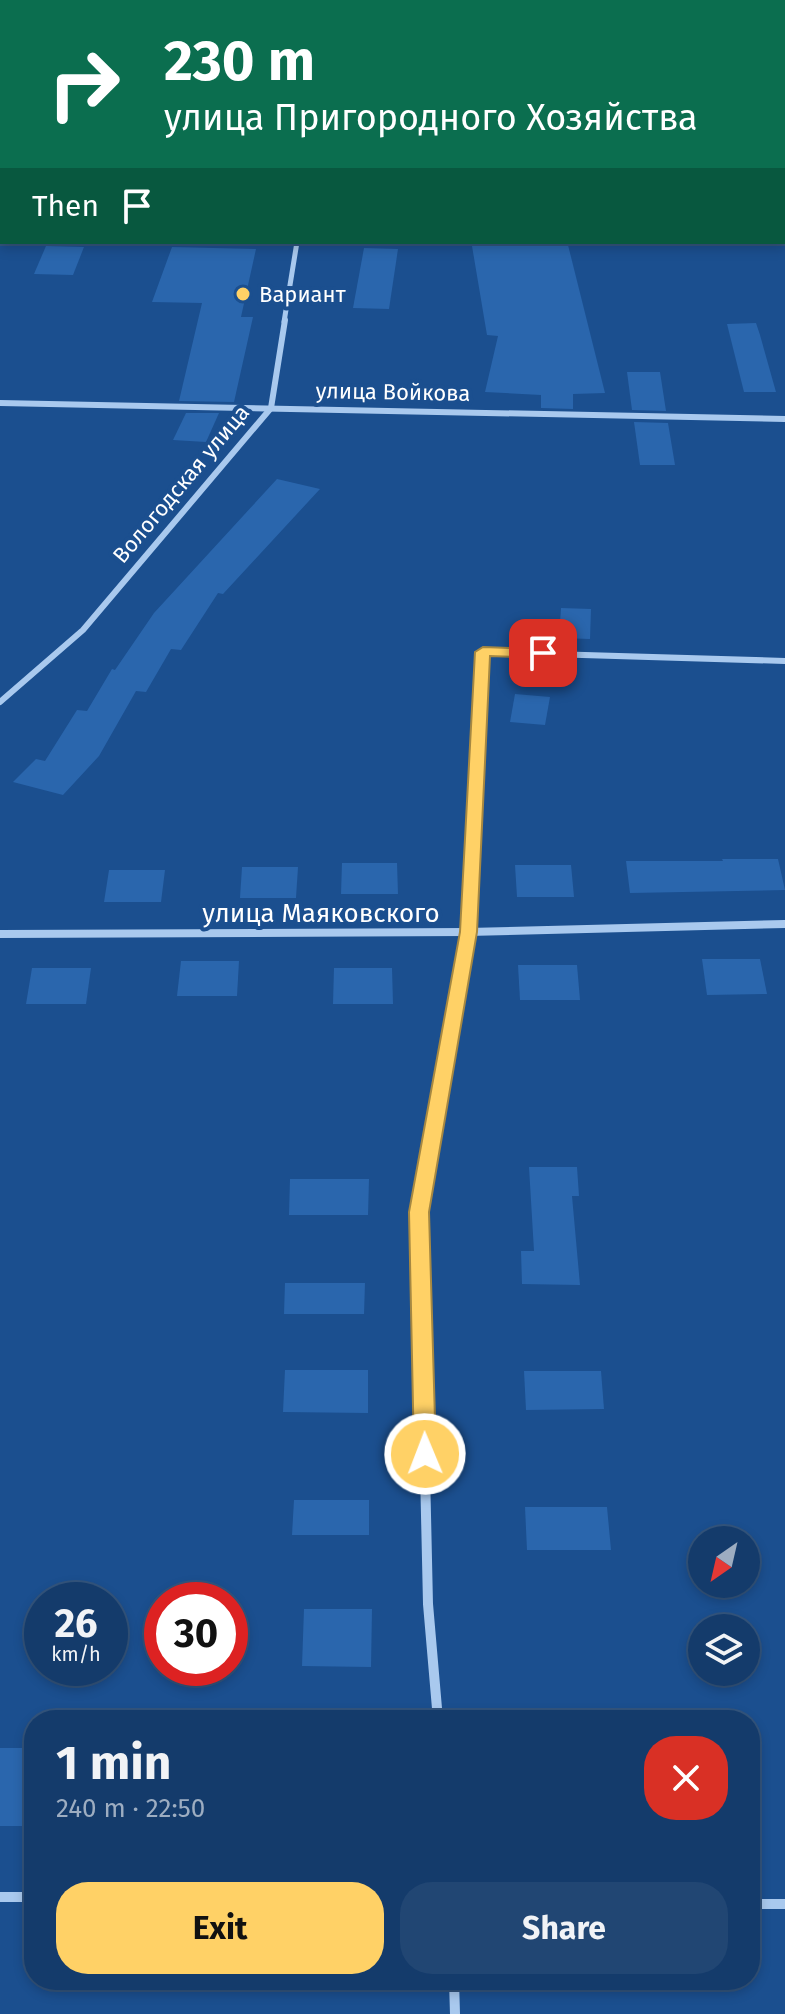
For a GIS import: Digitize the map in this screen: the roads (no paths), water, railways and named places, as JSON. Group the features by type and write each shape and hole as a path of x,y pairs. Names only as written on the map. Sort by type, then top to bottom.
{"street":[{"name":"Вологодская улица","path":"0,702 83,630 271,408 297,244"},
{"name":"улица Войкова","path":"0,403 785,419"},
{"path":"437,1710 428,1604 419,1212 468,932 483,652 785,661"},
{"name":"улица Маяковского","path":"0,934 468,932 785,924"},
{"path":"0,1897 24,1897"},
{"path":"760,1904 785,1904"},
{"path":"454,1990 455,2014"}],"place":[{"name":"Вариант","path":"243,294"}]}
